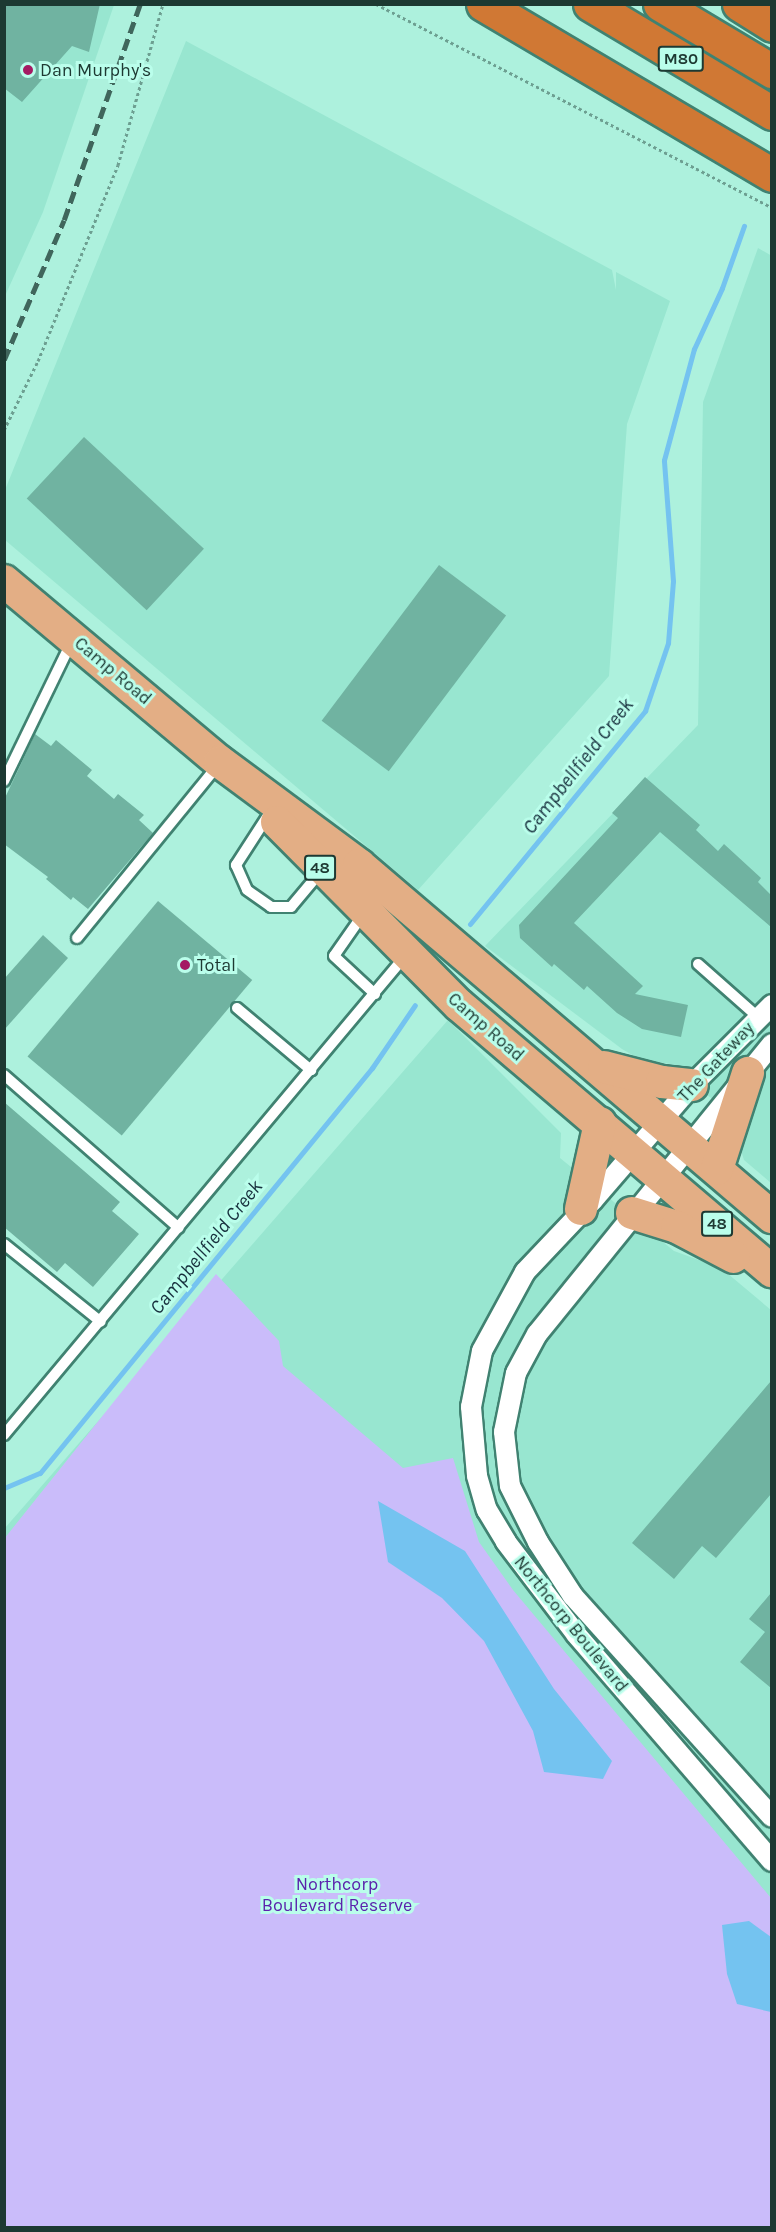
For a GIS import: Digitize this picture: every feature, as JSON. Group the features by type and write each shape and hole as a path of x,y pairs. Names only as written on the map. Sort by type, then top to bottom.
{"highway":[{"path":"483,4 770,190"},
{"name":"M80","path":"590,4 771,113"},
{"name":"M80","path":"660,4 771,71"},
{"path":"739,4 771,24"}],"main road":[{"name":"Camp Road","path":"4,581 220,762 359,865 598,1065 771,1217"},
{"name":"Camp Road","path":"220,762 364,913 459,1005 771,1270"},
{"path":"598,1065 662,1082 692,1085"},
{"path":"717,1168 748,1072"},
{"path":"581,1209 600,1123"},
{"path":"633,1214 697,1236 771,1278"}],"street":[{"name":"The Gateway","path":"662,1121 692,1085 765,1011"},
{"name":"The Gateway","path":"688,1143 771,1044"},
{"name":"Northcorp Boulevard","path":"662,1121 525,1272 492,1328 482,1351 471,1407 477,1476 487,1510 535,1584 771,1861"},
{"name":"Northcorp Boulevard","path":"688,1143 537,1334 516,1373 504,1432 510,1486 538,1542 573,1596 771,1817"},
{"path":"738,1780 771,1801"}],"lane":[{"path":"4,782 73,638"},
{"path":"77,938 171,828 220,762"},
{"path":"269,814 236,866 247,890 271,907 291,907 322,870"},
{"path":"364,913 334,956 375,994"},
{"path":"4,1435 407,955"},
{"path":"698,964 765,1011"},
{"path":"237,1008 311,1070"},
{"path":"4,1075 179,1228"},
{"path":"4,1244 101,1322"},
{"path":"615,1679 633,1665"}],"path":[{"path":"4,430 38,361 117,165 163,4"},
{"path":"376,4 770,190"}],"shaded area":[{"path":"5,5 114,5 43,212 5,296"},
{"path":"186,41 612,270 616,290 616,272 670,301 627,424 609,676 418,890 5,540 5,490"},
{"path":"758,248 772,256 771,1183 744,1160 737,1138 738,1121 671,1064 641,1060 622,1049 485,946 698,725 703,402"},
{"name":"Northcorp Boulevard Reserve","path":"448,1020 561,1133 560,1158 674,1251 721,1268 771,1310 771,2227 5,2228 5,1528"}],"green space":[{"name":"Northcorp Boulevard Reserve","path":"216,1274 279,1341 283,1366 403,1468 453,1458 479,1542 513,1590 771,1898 771,2227 5,2227 4,1539"}],"water":[{"path":"378,1501 465,1551 554,1689 612,1761 603,1779 544,1772 533,1731 484,1641 442,1598 388,1562"},
{"path":"749,1921 771,1937 771,2012 737,2004 727,1974 722,1925"}],"building":[{"name":"Dan Murphy's","path":"4,4 100,4 89,52 72,46 22,102 4,88"},
{"path":"84,437 204,549 147,610 27,498"},
{"path":"439,565 506,616 389,771 322,721"},
{"path":"35,734 51,746 56,740 92,770 87,776 114,799 118,794 144,815 139,820 153,833 88,909 73,897 71,900 46,879 48,877 4,844 4,800"},
{"path":"645,777 700,825 696,830 718,851 724,844 761,878 758,882 771,895 771,927 660,832 574,923 643,986 635,994 688,1005 681,1037 642,1029 617,1013 587,986 584,990 554,964 552,967 520,938 519,925 618,818 612,813"},
{"path":"158,901 252,980 122,1136 28,1057"},
{"path":"43,935 68,958 4,1030 4,979"},
{"path":"4,1102 120,1202 112,1211 139,1234 93,1287 65,1263 57,1272 4,1227"},
{"path":"771,1381 771,1494 716,1558 702,1546 674,1579 632,1543"},
{"path":"771,1593 771,1688 740,1662 765,1632 749,1619"}],"waterway":[{"name":"Campbellfield Creek","path":"470,924 645,711 668,643 673,581 664,460 694,349 722,288 744,226"},
{"name":"Campbellfield Creek","path":"4,1488 40,1473 372,1068 415,1005"}],"railway":[{"path":"4,360 64,220 140,4"}],"place":[{"name":"Dan Murphy's","path":"28,70"},
{"name":"Total","path":"185,965"}]}
